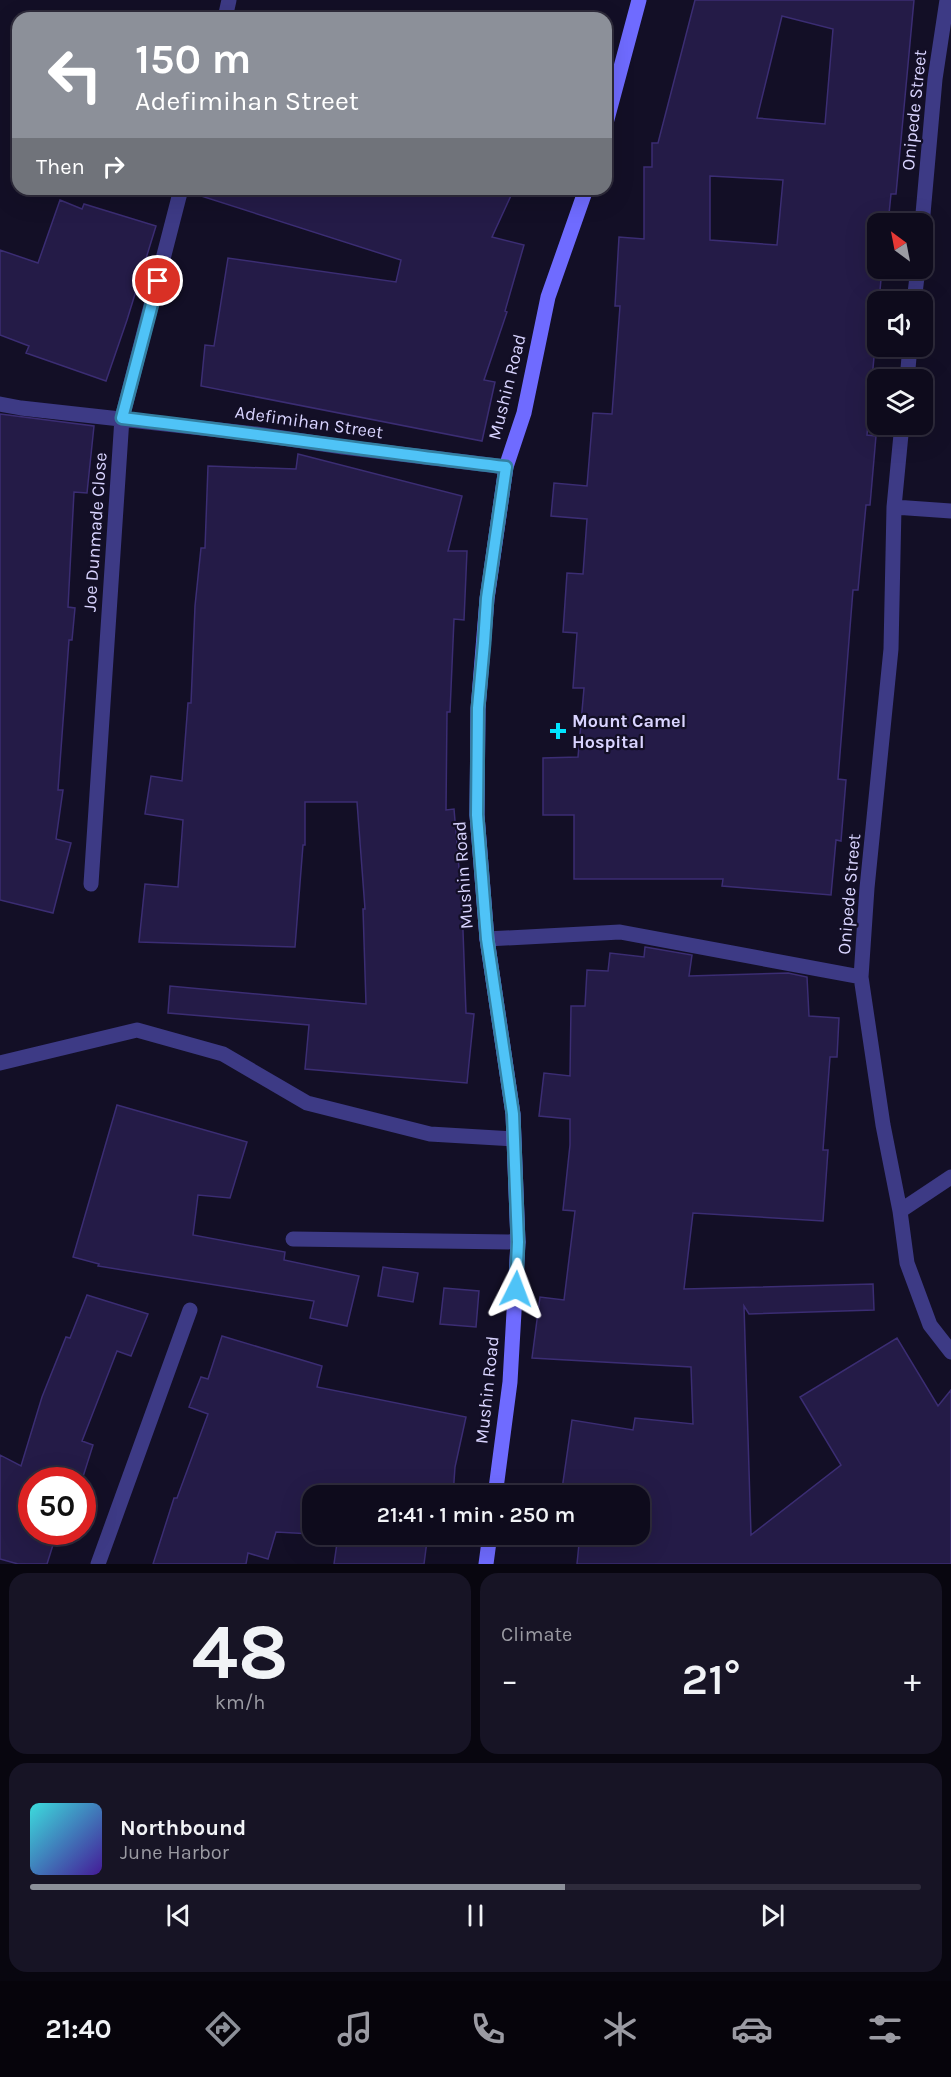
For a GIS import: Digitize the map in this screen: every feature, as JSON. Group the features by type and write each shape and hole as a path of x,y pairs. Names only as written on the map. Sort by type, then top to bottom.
{"main road":[{"path":"612,101 639,0"},
{"name":"Mushin Road","path":"496,1485 510,1382 518,1242 513,1114 487,939 477,815 478,708 487,598 506,467 524,413 548,297 584,195"},
{"path":"486,1564 489,1545"}],"street":[{"name":"Onipede Street","path":"924,213 943,79 947,0"},
{"name":"Joe Dunmade Close","path":"91,884 122,418 179,195"},
{"name":"Adefimihan Street","path":"0,404 256,434 506,467"},
{"name":"Onipede Street","path":"901,435 894,507 891,649 867,888 861,977 907,1263 930,1325 951,1352"},
{"path":"894,507 951,511"},
{"path":"487,939 620,932 861,977"},
{"path":"0,1063 137,1030 223,1054 307,1103 430,1134 513,1139"},
{"path":"900,1211 951,1177"},
{"path":"293,1239 518,1242"},
{"path":"98,1564 190,1310"}],"building":[{"path":"695,0 914,0 896,194 891,194 889,213 867,213 867,279 881,279 880,291 867,291 867,357 874,357 873,369 867,369 867,435 876,436 870,505 866,505 858,590 853,590 838,779 846,780 841,841 836,840 831,895 722,886 723,879 574,879 574,815 543,815 543,758 578,757 584,688 573,688 577,633 563,632 567,573 583,574 587,519 551,516 554,483 587,486 593,413 612,414 620,306 615,306 619,237 644,239 644,167 652,167 652,143 658,143","holes":["782,16 833,29 825,124 757,118","710,176 783,180 777,245 710,240"]},
{"path":"198,195 511,195 492,237 524,245 505,311 507,312 484,380 495,382 482,441 201,386 205,345 214,346 228,258 396,282 401,260"},
{"path":"60,200 82,209 84,204 156,226 106,381 26,353 29,346 0,335 0,250 38,263"},
{"path":"0,414 94,426 87,493 74,492 68,607 75,608 72,640 69,640 58,790 63,790 56,839 71,843 53,913 0,900"},
{"path":"298,454 462,496 448,551 467,551 464,620 454,619 450,712 447,712 446,810 454,809 462,904 466,1013 474,1014 467,1083 305,1069 309,1025 168,1013 170,986 366,1004 363,909 365,909 357,802 305,802 305,845 303,845 295,947 139,942 145,884 178,887 183,820 145,814 151,776 182,781 188,703 191,703 195,606 201,548 205,548 208,466 296,469"},
{"path":"645,947 692,955 689,976 788,973 807,977 809,1016 839,1018 837,1057 830,1057 823,1150 828,1150 823,1221 693,1213 684,1289 873,1284 874,1310 749,1314 744,1306 751,1535 841,1465 800,1397 897,1338 938,1406 951,1390 951,1564 577,1564 579,1545 650,1545 650,1485 563,1485 572,1420 633,1430 635,1418 693,1424 691,1367 532,1358 540,1297 564,1300 575,1211 563,1210 570,1145 570,1119 539,1116 544,1073 570,1076 571,1006 585,1006 587,970 608,971 610,953 644,957"},
{"path":"117,1105 247,1142 230,1198 198,1195 193,1235 285,1252 284,1260 359,1276 347,1326 310,1318 314,1301 98,1266 99,1264 73,1257"},
{"path":"383,1267 418,1273 413,1302 378,1296"},
{"path":"444,1288 479,1291 476,1327 440,1324"},
{"path":"87,1295 148,1314 131,1356 117,1351 82,1441 93,1445 86,1467 18,1467 18,1545 53,1545 47,1564 18,1564 0,1559 0,1455 21,1466 42,1397 66,1337 70,1338"},
{"path":"222,1336 322,1366 317,1387 466,1417 455,1467 454,1485 302,1485 302,1533 276,1532 268,1559 248,1553 246,1564 153,1564 174,1498 177,1498 208,1414 189,1407 201,1377 208,1379"},
{"path":"337,1545 426,1545 424,1564 334,1564"}],"place":[{"name":"Mount Camel Hospital","path":"558,731"}],"route":[{"path":"158,281 122,418 506,467 487,598 478,708 477,815 487,939 513,1114 518,1242 516,1289"}]}
